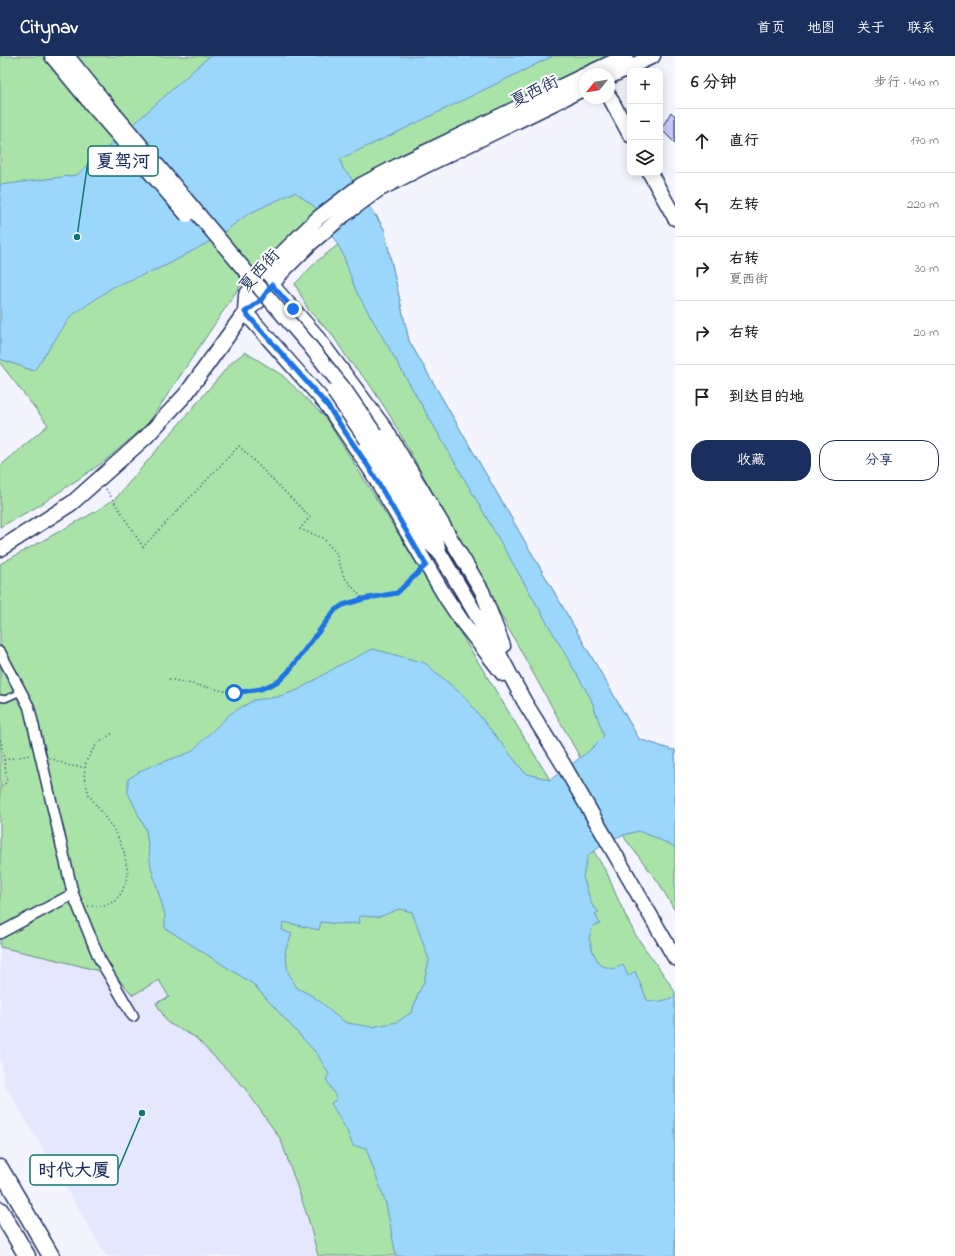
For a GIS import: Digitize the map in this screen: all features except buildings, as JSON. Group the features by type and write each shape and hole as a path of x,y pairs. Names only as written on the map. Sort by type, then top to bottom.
{"main road":[{"path":"0,1168 51,1256"},
{"path":"0,1210 5,1230 27,1256"}],"street":[{"path":"52,56 97,102 371,437 426,540 439,552 496,648 524,701 563,764 675,958"},
{"path":"67,56 97,102"},
{"name":"夏西街","path":"602,68 626,56"},
{"path":"615,74 653,56"},
{"name":"夏西街","path":"245,312 246,296 270,265 318,218 361,185 403,163 579,79"},
{"name":"夏西街","path":"245,312 261,300 282,272 311,243 344,215 378,190 579,91"},
{"path":"613,104 627,129"},
{"path":"652,176 675,218"},
{"path":"262,274 314,333 386,430 482,591 524,701"},
{"path":"0,549 72,503 146,437 186,394 245,312 327,405 370,469 444,596 524,701"},
{"path":"0,652 28,707 73,894 99,958 133,1016"},
{"path":"0,933 73,894"}],"lane":[{"path":"0,698 6,699 21,692"}],"path":[{"path":"100,479 143,547 239,446 310,517 300,529 323,538 336,553 344,577 363,599"},
{"path":"169,679 234,693 261,689 279,681 288,672 335,610 343,605 363,599 397,593 426,565"},
{"path":"78,905 104,906 115,901 122,892 128,874 124,852 116,833 88,795 84,777 86,761 96,744 114,732"},
{"path":"0,740 7,779 5,784 0,788"},
{"path":"4,760 40,753 70,766 85,767"}],"shaded area":[{"path":"0,947 56,959 115,975 133,994 159,980 169,998 156,1003 168,1022 195,1037 244,1087 281,1140 308,1218 318,1256 106,1256 5,1085 0,1058"}],"green space":[{"path":"0,56 607,56 582,68 579,68 579,70 386,164 340,192 277,248 240,286 148,424 102,463 40,505 0,527 0,466 48,425 0,363"},
{"path":"376,215 384,229 409,341 639,739 675,750 675,911 659,883 626,840 389,414 368,382 350,362 331,333 309,311 295,284 316,262"},
{"path":"245,352 282,375 325,417 464,639 607,873 635,934 675,992 675,1256 318,1256 308,1218 281,1140 244,1087 195,1037 168,1023 156,1003 169,997 159,980 133,995 115,975 0,947 0,564 93,513 116,498 231,363"}],"water":[{"path":"211,56 553,56 340,159 343,169 349,175 384,229 409,341 639,739 675,750 675,848 654,837 638,831 614,838 588,855 583,877 592,905 599,912 595,914 600,924 593,926 589,938 593,952 600,965 613,969 623,965 628,976 635,971 647,1000 661,1001 675,996 675,1256 396,1256 386,1204 366,1148 353,1146 347,1131 331,1103 337,1099 326,1079 329,1074 317,1054 253,984 165,928 165,915 151,867 146,830 128,793 128,779 146,768 191,752 230,714 254,700 277,697 298,690 338,666 373,649 425,663 464,696 525,773 550,780 589,751 604,736 591,699 356,291 342,252 315,207 295,192 248,214 216,238 167,265 113,287 71,316 34,371 0,359 0,185 77,175","holes":["399,909 412,912 429,960 424,982 417,996 412,1012 397,1022 372,1027 347,1023 311,995 297,988 288,972 285,951 292,934 282,930 283,922 319,930 321,922 338,924 360,923 359,916 379,917"]}],"place":[{"name":"夏驾河","path":"77,237"},
{"name":"时代大厦","path":"142,1113"}],"route":[{"path":"234,693 261,689 279,681 288,672 335,610 343,605 363,599 397,593 426,565 370,469 327,405 245,312 261,300 272,285 293,309"}]}
